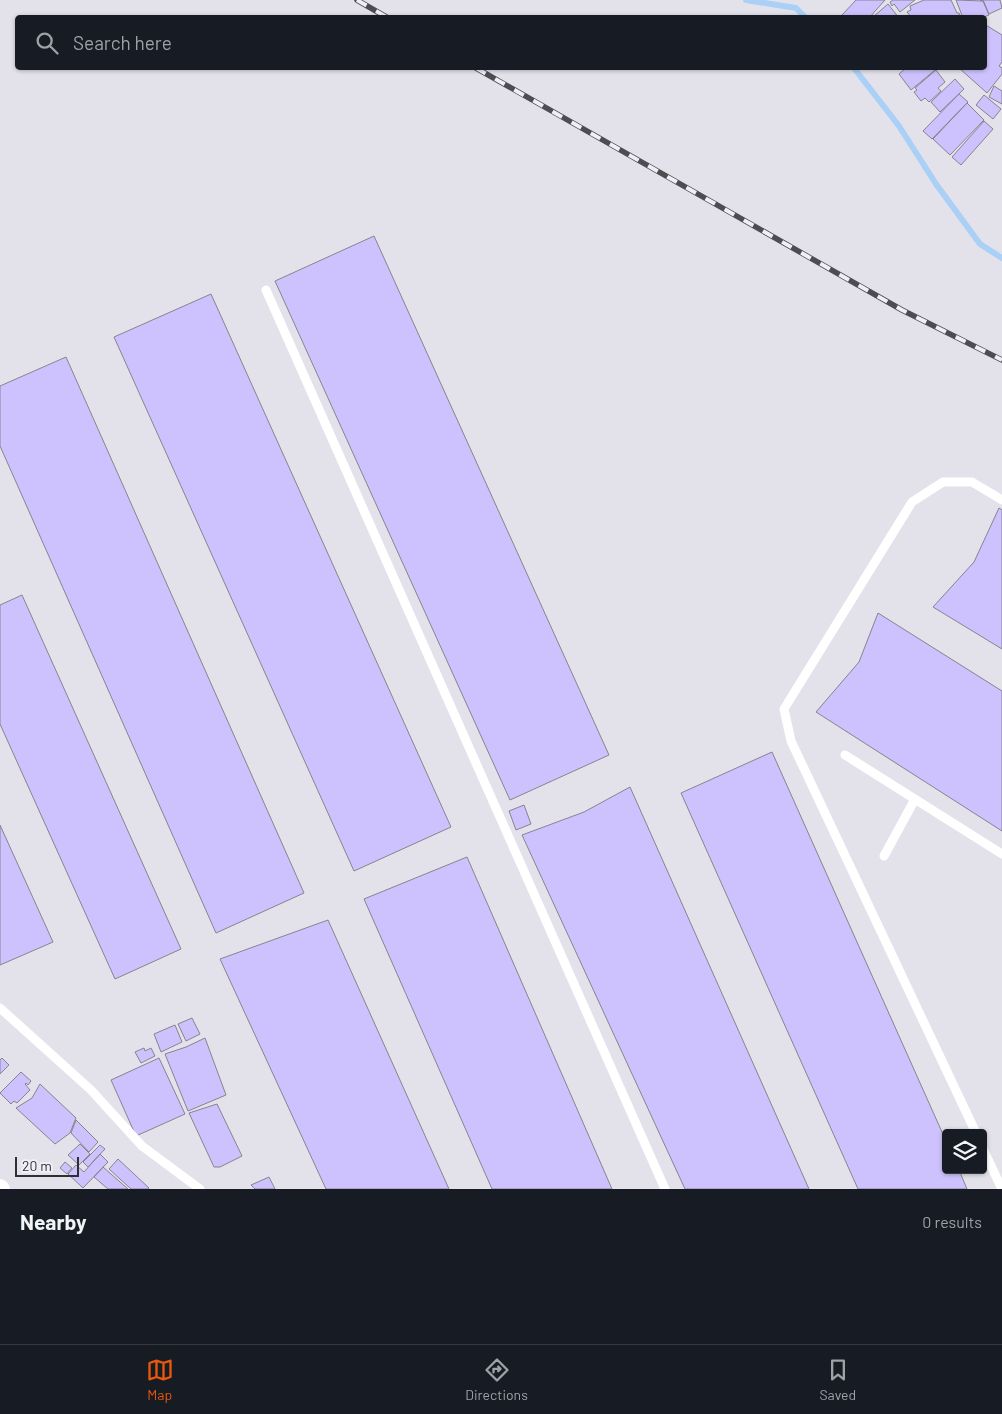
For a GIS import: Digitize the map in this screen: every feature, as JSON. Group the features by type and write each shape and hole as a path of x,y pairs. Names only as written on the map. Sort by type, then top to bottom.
{"lane":[{"path":"266,290 665,1189"},
{"path":"974,1129 790,741 784,709 912,502 943,482 972,482 1002,500"},
{"path":"846,755 1002,854"},
{"path":"884,856 914,799"},
{"path":"0,1008 91,1090 142,1146 200,1189"},
{"path":"987,1157 1002,1188"}],"building":[{"path":"856,0 885,0 872,15 842,15"},
{"path":"893,0 915,0 900,12 894,4 892,6 890,2"},
{"path":"924,0 951,0 960,15 910,15 907,12 911,10 910,6"},
{"path":"956,0 983,1 989,15 987,16 962,15"},
{"path":"983,0 1000,0 1002,8 989,14"},
{"path":"888,4 897,15 875,15"},
{"path":"987,26 1002,35 1002,62 999,66 1002,68 1002,74 987,93 961,70 987,70"},
{"path":"904,70 935,70 911,90 899,74"},
{"path":"936,70 945,82 938,88 941,91 929,102 925,98 921,101 914,92 917,90 915,88"},
{"path":"955,79 964,89 940,112 931,102"},
{"path":"994,86 1002,91 1002,104 989,97"},
{"path":"959,94 968,102 932,139 923,131"},
{"path":"984,95 1001,109 993,119 976,105"},
{"path":"967,103 984,120 950,155 933,139"},
{"path":"984,121 993,129 961,165 952,157"},
{"path":"374,236 609,755 510,800 275,281"},
{"path":"211,294 451,827 354,871 114,337"},
{"path":"66,357 304,893 216,933 0,446 0,386"},
{"path":"999,508 1002,510 1002,649 933,607 974,562"},
{"path":"22,595 181,949 115,979 0,724 0,605"},
{"path":"878,613 1002,691 1002,831 816,712 859,662"},
{"path":"772,752 942,1132 942,1174 961,1174 967,1189 858,1189 681,793"},
{"path":"630,787 809,1189 685,1189 522,835 584,812"},
{"path":"524,805 531,824 516,830 509,811"},
{"path":"0,825 53,942 0,965"},
{"path":"467,857 612,1189 492,1189 364,899"},
{"path":"328,920 449,1189 326,1189 220,959"},
{"path":"192,1018 200,1034 186,1041 178,1024"},
{"path":"175,1025 182,1042 161,1052 154,1034"},
{"path":"205,1038 226,1095 188,1111 165,1054"},
{"path":"144,1048 145,1051 151,1048 155,1056 141,1063 135,1052"},
{"path":"2,1058 9,1065 0,1074 0,1060"},
{"path":"159,1058 185,1114 136,1136 111,1080"},
{"path":"21,1072 31,1081 28,1085 25,1084 30,1090 17,1103 14,1101 11,1104 0,1093"},
{"path":"40,1084 76,1118 70,1133 55,1144 16,1108 32,1098"},
{"path":"217,1104 242,1156 220,1167 214,1167 189,1113"},
{"path":"76,1120 98,1142 89,1152 71,1133"},
{"path":"80,1144 90,1154 79,1165 68,1155"},
{"path":"100,1145 105,1149 88,1167 83,1162"},
{"path":"100,1154 108,1162 83,1188 68,1174 76,1165 84,1172"},
{"path":"118,1159 149,1188 131,1189 109,1169"},
{"path":"65,1162 72,1168 67,1174 60,1168"},
{"path":"103,1167 128,1189 108,1189 94,1177"},
{"path":"269,1177 275,1189 255,1189 251,1185"}],"waterway":[{"path":"746,0 796,8 803,15"},
{"path":"856,70 899,126 936,184 980,244 1002,258"}],"railway":[{"path":"357,0 383,15"},
{"path":"480,70 902,310 1002,360"}]}
